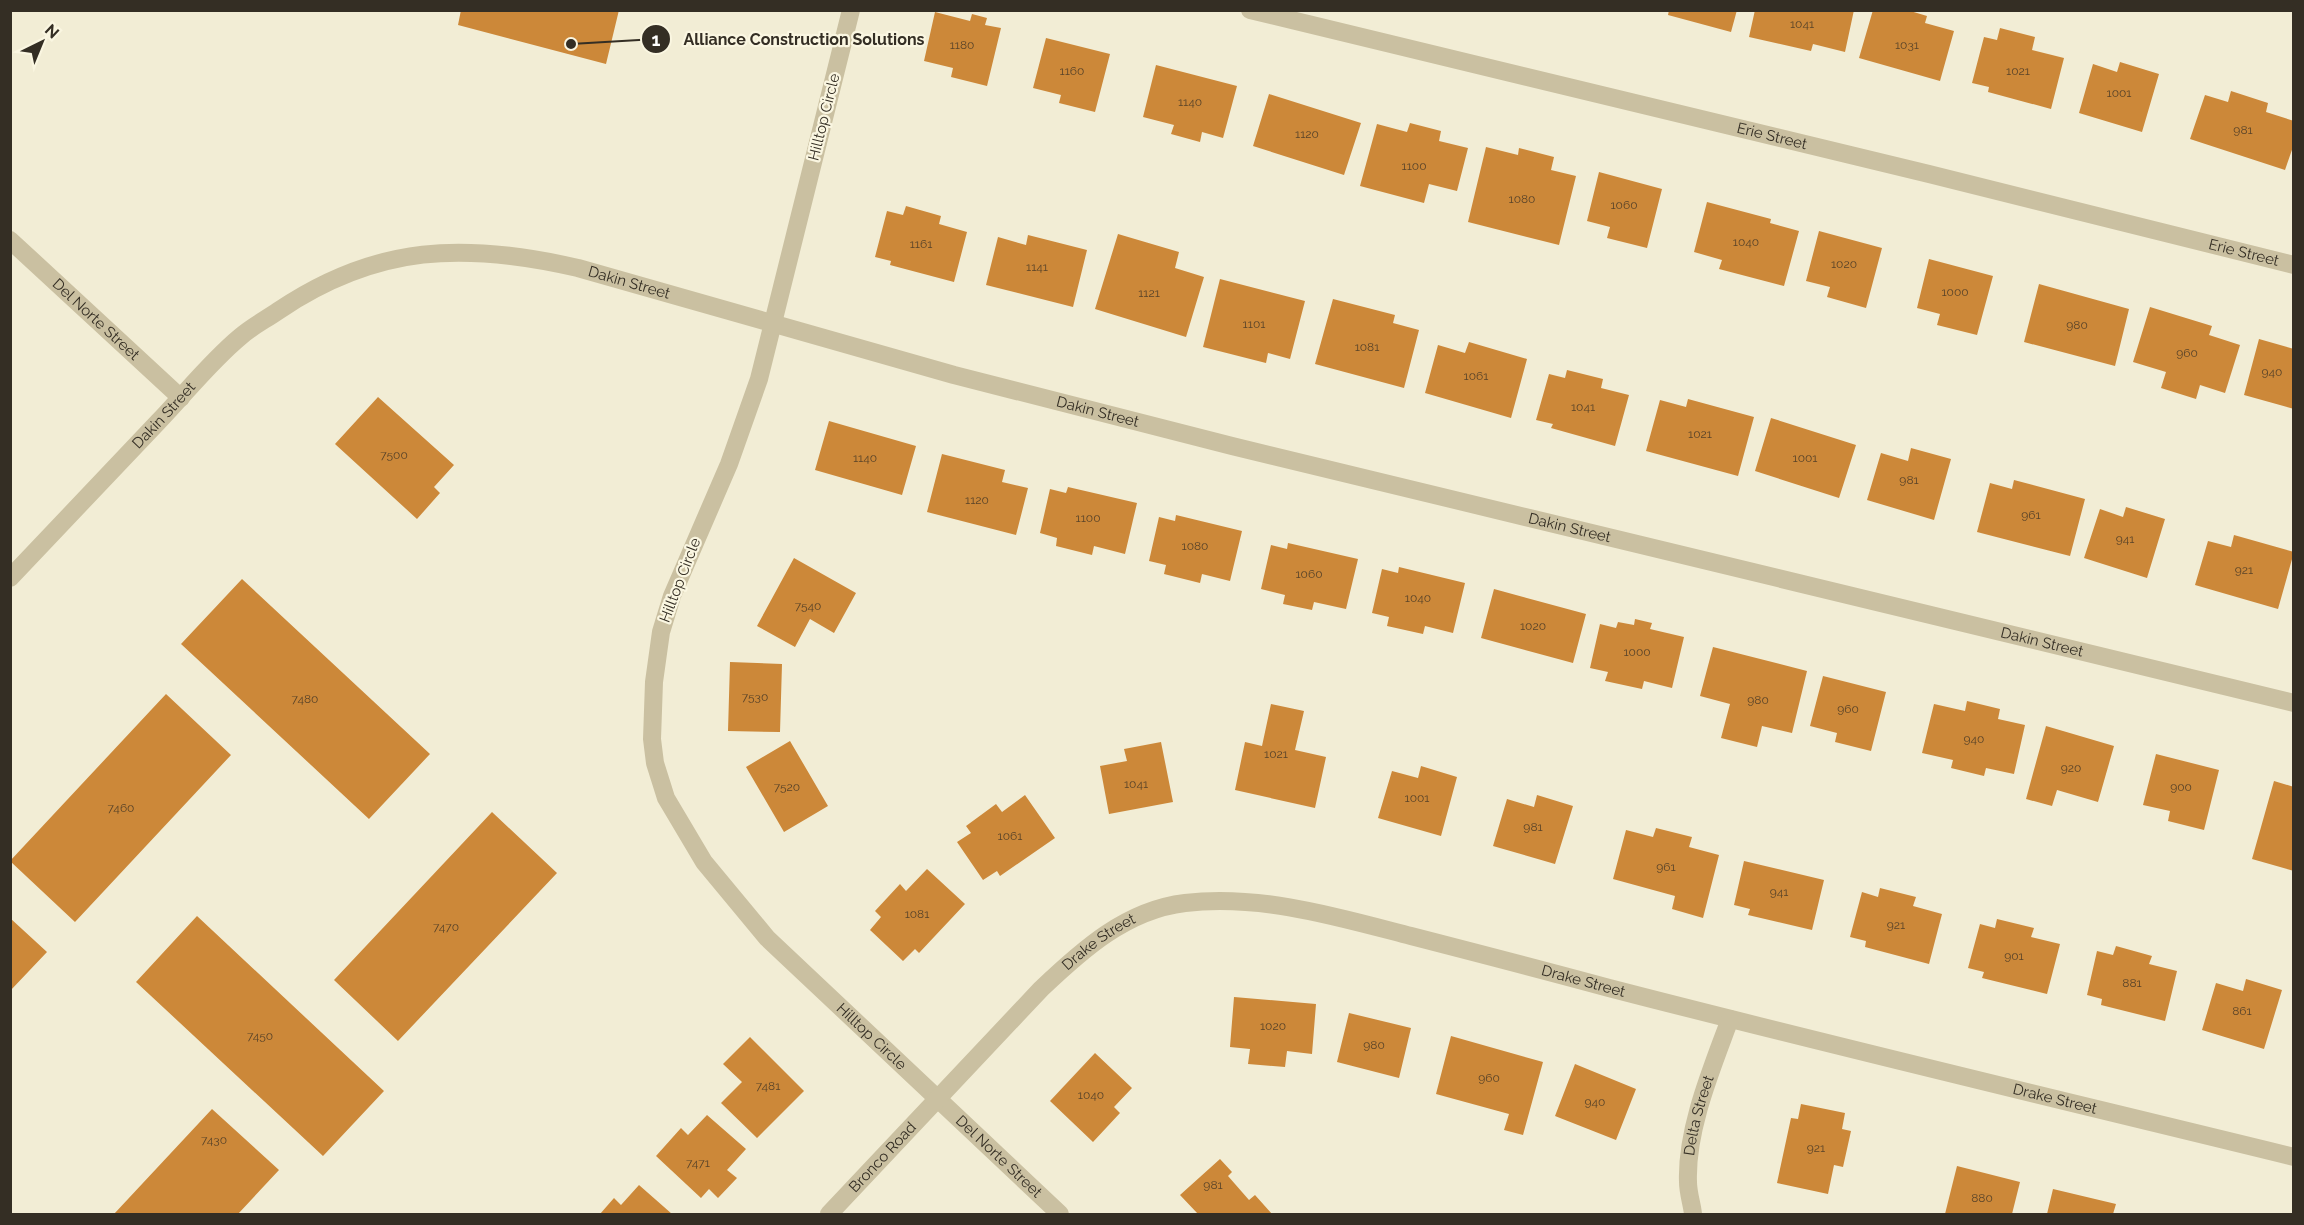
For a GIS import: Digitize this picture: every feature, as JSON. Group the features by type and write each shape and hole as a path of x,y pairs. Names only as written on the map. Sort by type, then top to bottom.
{"street":[{"name":"Hilltop Circle","path":"851,10 759,379 736,443 672,596 661,632 653,705 652,739 666,798 704,862 760,930 938,1100"},
{"name":"Erie Street","path":"1250,10 1918,171 2294,265"},
{"name":"Del Norte Street","path":"10,240 181,398"},
{"name":"Dakin Street","path":"10,578 240,336 294,301 342,275 394,259 444,252 490,252 530,257 578,268 698,303 772,321 954,375 1232,446 2294,703"},
{"name":"Drake Street","path":"938,1100 1041,989 1077,954 1124,922 1149,911 1181,903 1213,900 1242,901 1287,907 1362,923 1730,1019 2294,1157"},
{"name":"Delta Street","path":"1693,1215 1688,1184 1689,1161 1701,1101 1730,1019"},
{"name":"Del Norte Street","path":"938,1100 1060,1215"},
{"name":"Bronco Road","path":"829,1215 938,1100"}],"building":[{"path":"461,10 619,10 606,64 458,25"},
{"path":"1669,10 1737,10 1731,32 1668,15"},
{"path":"1755,10 1854,10 1845,52 1813,44 1811,51 1749,37"},
{"path":"1873,10 1907,10 1927,16 1925,23 1954,31 1940,81 1859,58"},
{"path":"935,12 970,21 972,14 987,18 985,25 1001,28 987,86 951,77 953,68 924,61"},
{"path":"2000,28 2035,37 2032,50 2064,58 2051,109 1988,92 1989,87 1972,83 1984,37 1997,40"},
{"path":"1046,38 1110,54 1095,112 1059,103 1061,95 1033,88"},
{"path":"2120,62 2159,74 2142,132 2079,113 2093,64 2117,72"},
{"path":"1156,65 1237,86 1223,138 1202,132 1200,142 1171,134 1174,125 1143,117"},
{"path":"2231,91 2268,103 2266,112 2294,121 2294,144 2285,170 2190,139 2205,95 2228,102"},
{"path":"1269,94 1361,123 1344,175 1253,146"},
{"path":"1410,123 1441,131 1439,141 1468,148 1457,191 1429,184 1424,203 1360,186 1377,124 1407,132"},
{"path":"1486,147 1518,155 1519,148 1554,157 1551,170 1576,176 1559,245 1468,222"},
{"path":"1599,172 1662,189 1647,248 1607,238 1610,227 1587,221"},
{"path":"1707,202 1771,219 1770,223 1799,231 1784,286 1719,269 1722,260 1694,252"},
{"path":"906,206 941,216 939,224 967,232 954,282 890,265 891,261 875,257 887,211 903,215"},
{"path":"1819,231 1882,248 1866,308 1827,297 1830,287 1806,281"},
{"path":"1118,234 1179,252 1175,268 1204,277 1186,337 1095,309"},
{"path":"1028,235 1087,250 1073,307 986,285 998,237 1026,245"},
{"path":"1929,259 1993,276 1977,335 1937,325 1940,314 1917,308"},
{"path":"1220,279 1305,301 1290,359 1268,353 1266,363 1203,347"},
{"path":"2039,284 2129,309 2115,366 2024,342"},
{"path":"1333,299 1395,315 1393,323 1419,330 1404,388 1315,364"},
{"path":"2150,307 2212,326 2209,335 2240,345 2225,393 2200,385 2196,399 2161,388 2166,372 2133,362"},
{"path":"2259,339 2294,349 2294,409 2244,395"},
{"path":"1469,342 1527,359 1511,418 1425,393 1438,345 1465,353"},
{"path":"1567,370 1603,379 1601,388 1629,395 1615,446 1551,428 1553,424 1536,420 1549,374 1565,378"},
{"path":"378,397 454,465 434,487 440,493 417,519 335,444"},
{"path":"1688,399 1754,417 1738,476 1646,451 1660,400 1686,407"},
{"path":"1771,418 1856,445 1839,498 1755,471"},
{"path":"829,421 916,446 902,495 815,470"},
{"path":"1911,448 1951,459 1934,520 1867,500 1881,453 1908,461"},
{"path":"942,454 1005,470 1002,482 1028,488 1016,535 927,512"},
{"path":"2014,480 2085,499 2070,556 1977,532 1990,483 2012,489"},
{"path":"1068,487 1137,503 1125,554 1094,546 1092,555 1056,546 1057,538 1040,533 1050,489 1066,493"},
{"path":"2126,507 2165,519 2147,578 2084,558 2100,509 2123,517"},
{"path":"1176,515 1242,531 1230,581 1202,574 1200,583 1164,574 1166,565 1149,561 1159,517 1175,521"},
{"path":"2234,535 2294,552 2278,609 2195,585 2208,541 2231,547"},
{"path":"1288,543 1358,559 1346,609 1314,602 1312,610 1283,604 1285,595 1261,589 1271,545 1287,549"},
{"path":"794,558 856,593 834,633 810,619 795,647 757,626"},
{"path":"1399,567 1465,583 1453,633 1425,626 1423,634 1387,626 1389,617 1372,613 1382,569 1398,573"},
{"path":"242,579 430,754 369,819 181,644"},
{"path":"1494,589 1586,614 1573,663 1481,638"},
{"path":"1635,619 1652,623 1650,629 1684,637 1672,688 1644,681 1642,689 1605,681 1608,672 1590,668 1600,624 1616,628 1618,622 1634,625"},
{"path":"1713,647 1807,671 1792,733 1762,726 1757,747 1721,738 1730,704 1700,696"},
{"path":"730,662 782,664 780,732 728,731"},
{"path":"1823,676 1886,692 1871,751 1835,742 1837,733 1810,726"},
{"path":"166,694 231,755 75,922 10,861"},
{"path":"1967,701 2000,709 1998,719 2025,725 2014,774 1986,768 1984,776 1951,768 1953,760 1922,753 1934,704 1965,711"},
{"path":"1271,704 1304,711 1295,750 1326,757 1315,808 1235,790 1245,742 1262,746"},
{"path":"2046,726 2114,746 2098,802 2057,790 2052,806 2026,799"},
{"path":"790,741 828,806 784,832 746,767"},
{"path":"1161,742 1173,802 1109,814 1100,766 1127,761 1124,749"},
{"path":"2156,754 2219,770 2204,830 2168,821 2170,811 2143,805"},
{"path":"1421,766 1457,777 1441,836 1378,818 1392,771 1418,778"},
{"path":"2274,781 2294,787 2294,871 2252,859"},
{"path":"1025,795 1055,838 1000,876 997,871 983,880 957,842 971,833 966,826 996,804 1002,812"},
{"path":"1537,795 1573,806 1555,864 1493,846 1507,799 1534,807"},
{"path":"492,812 557,873 398,1041 334,980"},
{"path":"1656,828 1692,837 1689,847 1719,855 1703,918 1672,909 1675,896 1613,879 1626,830 1653,837"},
{"path":"1744,861 1824,880 1812,930 1748,915 1750,909 1734,905"},
{"path":"927,869 965,904 919,953 915,949 903,961 870,930 881,917 875,911 900,884 906,891"},
{"path":"1880,888 1916,897 1913,906 1942,914 1929,964 1865,947 1866,941 1850,937 1862,892 1878,897"},
{"path":"197,916 384,1091 323,1156 136,982"},
{"path":"10,918 47,952 10,991"},
{"path":"1997,919 2034,928 2031,937 2060,944 2047,994 1982,978 1984,972 1968,968 1980,924 1995,928"},
{"path":"2116,946 2152,956 2149,964 2177,971 2165,1021 2101,1005 2102,999 2087,995 2097,951 2113,955"},
{"path":"2246,979 2282,990 2264,1049 2202,1030 2216,983 2243,991"},
{"path":"1234,997 1316,1004 1312,1054 1287,1051 1285,1067 1248,1064 1250,1049 1230,1047"},
{"path":"1349,1013 1411,1028 1399,1078 1337,1062"},
{"path":"1451,1036 1543,1062 1523,1135 1504,1130 1509,1114 1436,1094"},
{"path":"750,1037 804,1091 757,1138 721,1103 742,1082 723,1064"},
{"path":"1095,1053 1132,1088 1114,1107 1120,1113 1093,1142 1050,1101"},
{"path":"1575,1064 1636,1089 1616,1140 1555,1116"},
{"path":"1801,1104 1845,1113 1842,1129 1851,1131 1843,1167 1834,1165 1828,1194 1777,1183 1791,1118 1798,1119"},
{"path":"212,1109 279,1170 238,1214 114,1214"},
{"path":"707,1115 746,1149 727,1170 737,1178 718,1198 709,1189 701,1198 656,1156 681,1128 688,1135"},
{"path":"1220,1159 1232,1172 1228,1176 1249,1200 1255,1195 1272,1214 1198,1214 1180,1195"},
{"path":"1957,1166 2020,1182 2012,1214 1945,1214"},
{"path":"639,1185 672,1214 600,1214 614,1198 621,1205"},
{"path":"2053,1189 2116,1204 2113,1214 2047,1214"}],"place":[{"name":"Alliance Construction Solutions","path":"571,44"}]}
